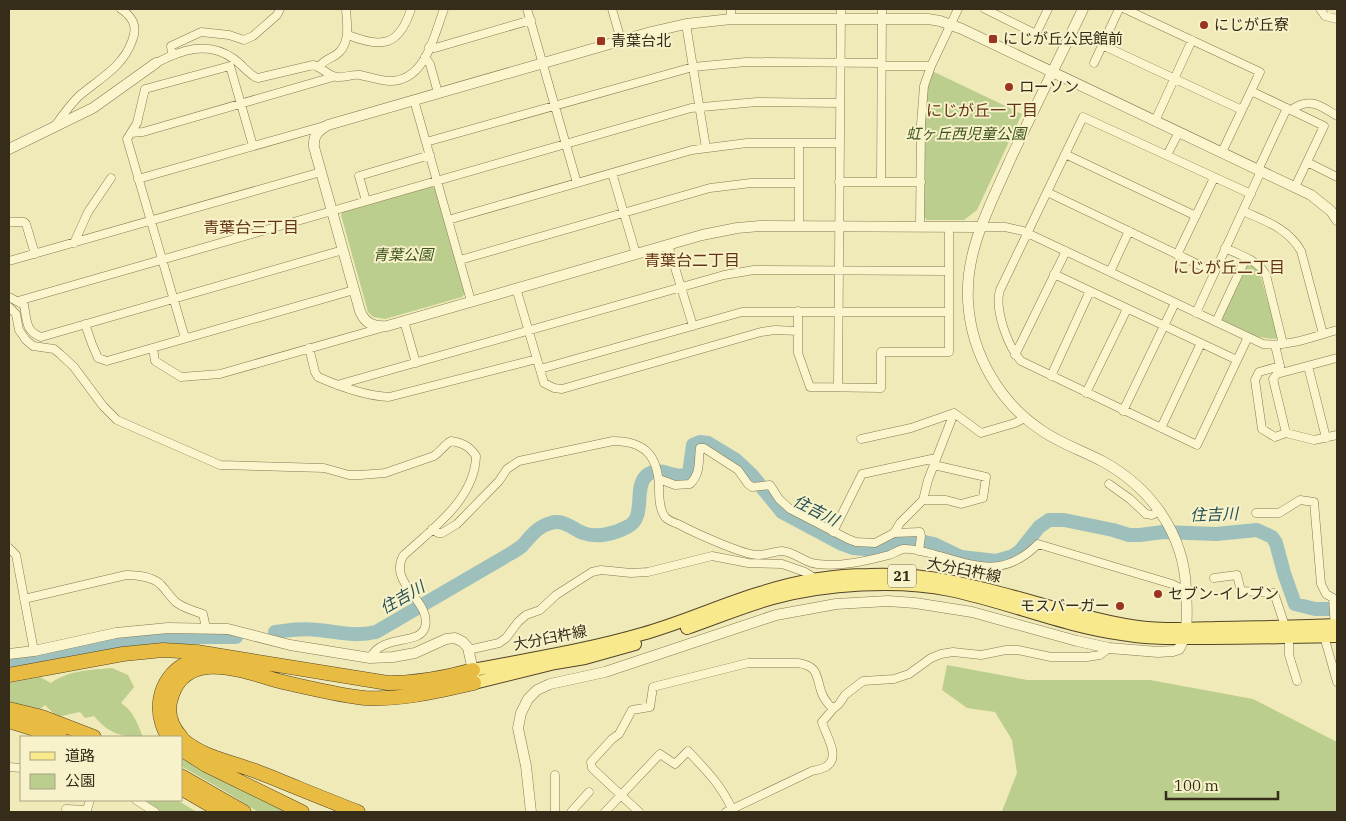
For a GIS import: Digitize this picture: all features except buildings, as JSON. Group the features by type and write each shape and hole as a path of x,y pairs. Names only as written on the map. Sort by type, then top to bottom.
{"highway":[{"path":"9,675 123,654 163,650 197,652 254,660 352,678 388,682 412,683 440,678 474,677"},
{"path":"168,736 160,714 160,699 164,686 174,672 185,664 200,658 254,660"},
{"path":"180,736 175,730 169,714 173,690 186,675 208,667 232,668 286,682 364,698 408,696 474,677"},
{"path":"9,709 42,717 91,736"},
{"path":"9,721 57,736"},
{"path":"182,738 191,746 210,755 358,812"},
{"path":"182,750 206,765 302,812"},
{"path":"182,777 244,812"},
{"path":"182,789 212,812"},
{"path":"182,789 222,812"}],"main road":[{"name":"大分臼杵線","path":"474,677 612,651 820,584 868,574 946,580 991,590 1069,613 1123,625 1185,634 1334,629"}],"street":[{"path":"53,129 80,95 94,86 127,54 135,34 135,27 132,19 120,9"},
{"path":"172,54 171,46 201,32 229,34 244,40 254,36 277,15 280,9"},
{"path":"319,67 325,60 339,51 348,35 346,9"},
{"path":"348,35 373,43 386,42 400,33 411,9"},
{"path":"131,133 143,132 333,76 355,75 385,81 401,80 417,70 425,57 444,9"},
{"path":"527,9 577,183"},
{"path":"612,9 621,40"},
{"path":"920,227 924,86 931,66 958,9"},
{"path":"985,9 1002,12 1036,34 1048,9"},
{"path":"531,812 526,766 518,728 521,713 528,699 537,690 550,684 613,669 776,615 836,604 888,601 915,602 972,612 1109,648 1158,652 1179,649 1185,634 1186,590 1183,562 1160,511 1138,485 1120,472 1058,440 1025,418 1008,401 991,376 972,331 968,300 968,279 973,248 980,227 1083,9"},
{"path":"1094,63 1119,9"},
{"path":"1125,9 1260,72 1222,152"},
{"path":"1320,9 1325,16 1337,19"},
{"path":"138,179 621,40 731,14 882,14 928,19 950,25 1311,195 1323,203 1337,220"},
{"path":"838,387 840,14"},
{"path":"881,182 882,14"},
{"path":"429,47 435,48 530,20"},
{"path":"686,24 706,148"},
{"path":"1155,121 1192,40"},
{"path":"1102,45 1242,110"},
{"path":"9,149 53,129 102,103 156,62 172,54 196,48 215,50 233,58 258,78 310,65 319,67 333,76"},
{"path":"425,57 430,64 438,93"},
{"path":"426,142 554,104 693,67 746,62 931,66"},
{"path":"185,338 127,139 137,123 145,89 230,66 254,146"},
{"path":"1251,91 1324,126 1295,187"},
{"path":"414,100 471,301"},
{"path":"18,301 700,107 757,102 840,103"},
{"path":"1196,312 1289,109 1309,102 1337,116"},
{"path":"1248,337 1197,445 1021,361 1016,355 1002,323 999,294 1083,116 1251,194"},
{"path":"314,147 317,132 328,125"},
{"path":"309,130 366,332"},
{"path":"1167,156 1178,132"},
{"path":"448,220 679,153 748,143 840,143"},
{"path":"799,143 799,226"},
{"path":"1065,154 1196,216"},
{"path":"366,202 359,176 430,155"},
{"path":"1307,162 1337,177"},
{"path":"9,261 321,172"},
{"path":"612,173 636,254"},
{"path":"74,243 88,212 111,178"},
{"path":"1177,255 1214,178"},
{"path":"839,182 920,182"},
{"path":"460,260 710,188 751,183 799,183"},
{"path":"1047,192 1214,272"},
{"path":"1243,211 1280,228 1296,242 1301,251 1324,334"},
{"path":"9,222 24,222 26,224 35,254"},
{"path":"153,348 155,361 181,377 220,374 719,231 737,228 799,226 1013,228 1028,233 1262,344 1279,345 1337,330"},
{"path":"798,311 798,353 810,387 881,388 881,352 949,352 949,227"},
{"path":"1110,272 1129,232"},
{"path":"668,245 692,326"},
{"path":"1225,248 1257,263 1266,275 1279,345 1280,366 1259,372 1255,380 1259,419 1262,429 1275,437 1286,433 1314,440 1337,435"},
{"path":"9,298 24,305 29,328 33,334 41,336 343,250"},
{"path":"1016,355 1066,251"},
{"path":"1216,322 1246,258"},
{"path":"337,385 724,275 754,270 949,272"},
{"path":"1054,274 1237,360"},
{"path":"516,288 544,383 554,388 562,389 761,332 775,330 798,331"},
{"path":"85,324 98,358 107,361 354,290"},
{"path":"1051,376 1090,291"},
{"path":"1123,410 1175,303"},
{"path":"9,307 16,314 19,330 26,340 32,346 54,349 60,354 74,367 103,406 117,420 220,465 324,468 349,475 360,475 385,473 434,456 441,452 445,444 451,441 470,447 476,456 470,483 453,509 403,556 399,563 400,575 422,610 425,628 420,634 411,639 380,646 370,658"},
{"path":"1086,393 1127,308"},
{"path":"360,311 364,319 372,325 387,326"},
{"path":"540,369 742,312 949,312"},
{"path":"404,321 416,362"},
{"path":"1161,428 1201,343"},
{"path":"309,348 318,377 377,397 389,397 537,359"},
{"path":"1286,433 1274,379 1277,374 1337,358"},
{"path":"1308,366 1326,438"},
{"path":"954,413 981,433 1015,423 1025,418"},
{"path":"860,439 911,428 954,413"},
{"path":"894,533 900,523 923,500 954,413"},
{"path":"432,529 442,533 457,524 499,481 507,469 519,461 613,441 626,441 646,449 653,458 658,478 660,502 665,517 742,552 758,556 782,552 807,562 838,564 862,562 903,549 919,548 966,564 982,567 1000,566 1014,562 1028,554 1038,544 1172,584 1186,590"},
{"path":"658,478 675,485 690,484 696,478 698,471 700,448 704,448 738,470 748,484 755,487 770,485 779,499 790,509 848,539 874,543 894,533 920,532 922,536 919,548"},
{"path":"833,532 862,474 935,462 986,477 983,498 961,504 946,500 923,500"},
{"path":"1109,484 1130,499 1146,514 1152,515 1160,511"},
{"path":"1256,513 1279,513 1300,500 1314,502 1321,584 1326,594 1333,598 1334,603 1337,682"},
{"path":"9,548 16,555 34,651"},
{"path":"468,650 499,642 506,638 526,615 540,610 556,595 592,572 601,570 648,572 712,556 748,563 782,564 805,572 820,584"},
{"path":"24,599 126,575 136,575 156,581 161,584 168,596 179,604 203,614 206,628"},
{"path":"1214,578 1237,575 1241,591 1274,593 1287,632 1289,655 1297,681"},
{"path":"9,654 34,651 116,633 168,628 206,628 237,631 290,645 370,658 394,657 415,653 452,638 462,640 468,650 474,677"},
{"path":"605,812 660,754 675,764 688,751 723,791 729,811 812,771 826,767 830,763 833,752 822,722 832,709 840,704 845,695 863,681 894,678 909,674 931,658 941,654 954,652 981,654 1018,650 1051,657 1087,657 1100,655 1109,648"},
{"path":"639,812 592,768 591,762 619,734 632,710 650,707 653,687 748,662 798,662 806,664 815,670 822,693 832,709"},
{"path":"555,775 555,812"},
{"path":"571,812 589,792"},
{"path":"66,809 87,810 90,801"},
{"path":"138,801 154,812"}],"green space":[{"name":"虹ヶ丘西児童公園","path":"932,71 1022,114 977,210 964,220 927,220 924,217 925,105 926,91"},
{"name":"青葉公園","path":"431,186 436,189 465,293 462,297 385,319 373,317 368,312 341,215 343,211"},
{"path":"1248,263 1256,268 1260,274 1278,338 1258,337 1220,319"},
{"path":"947,665 1027,680 1150,680 1253,699 1337,742 1337,812 1000,812 1017,773 1012,740 995,712 967,708 942,690"},
{"path":"112,668 128,675 134,687 121,703 132,714 143,736 128,736 110,731 94,716 85,718 80,712 57,717 45,705 39,710 9,703 9,683 40,677 51,683 65,675 88,670"},
{"path":"182,757 293,812 258,812 182,767"},
{"path":"146,801 179,801 197,812 161,812"}],"waterway":[{"name":"住吉川","path":"275,632 307,629 354,634 376,632 522,546 535,532 546,524 560,522 583,533 594,535 611,533 627,527 637,517 640,488 646,476 657,471 678,475 689,473 693,445 700,442 708,443 736,460 751,474 782,512 853,548 876,550 901,539 911,539 934,544 961,557 996,561 1013,556 1020,551 1039,527 1049,520 1064,520 1129,535 1163,532 1216,534 1257,530 1272,537 1276,543 1295,604 1315,609 1337,609"},
{"name":"住吉川","path":"9,663 133,640 172,637 236,637"}],"place":[{"name":"にじが丘寮","path":"1204,25"},
{"name":"にじが丘公民館前","path":"993,39"},
{"name":"青葉台北","path":"601,41"},
{"name":"ローソン","path":"1009,87"},
{"name":"セブン-イレブン","path":"1158,594"},
{"name":"モスバーガー","path":"1120,606"}],"district":[{"name":"にじが丘一丁目","path":"982,110"},
{"name":"青葉台三丁目","path":"251,227"},
{"name":"青葉台二丁目","path":"692,260"},
{"name":"にじが丘二丁目","path":"1229,267"}]}
